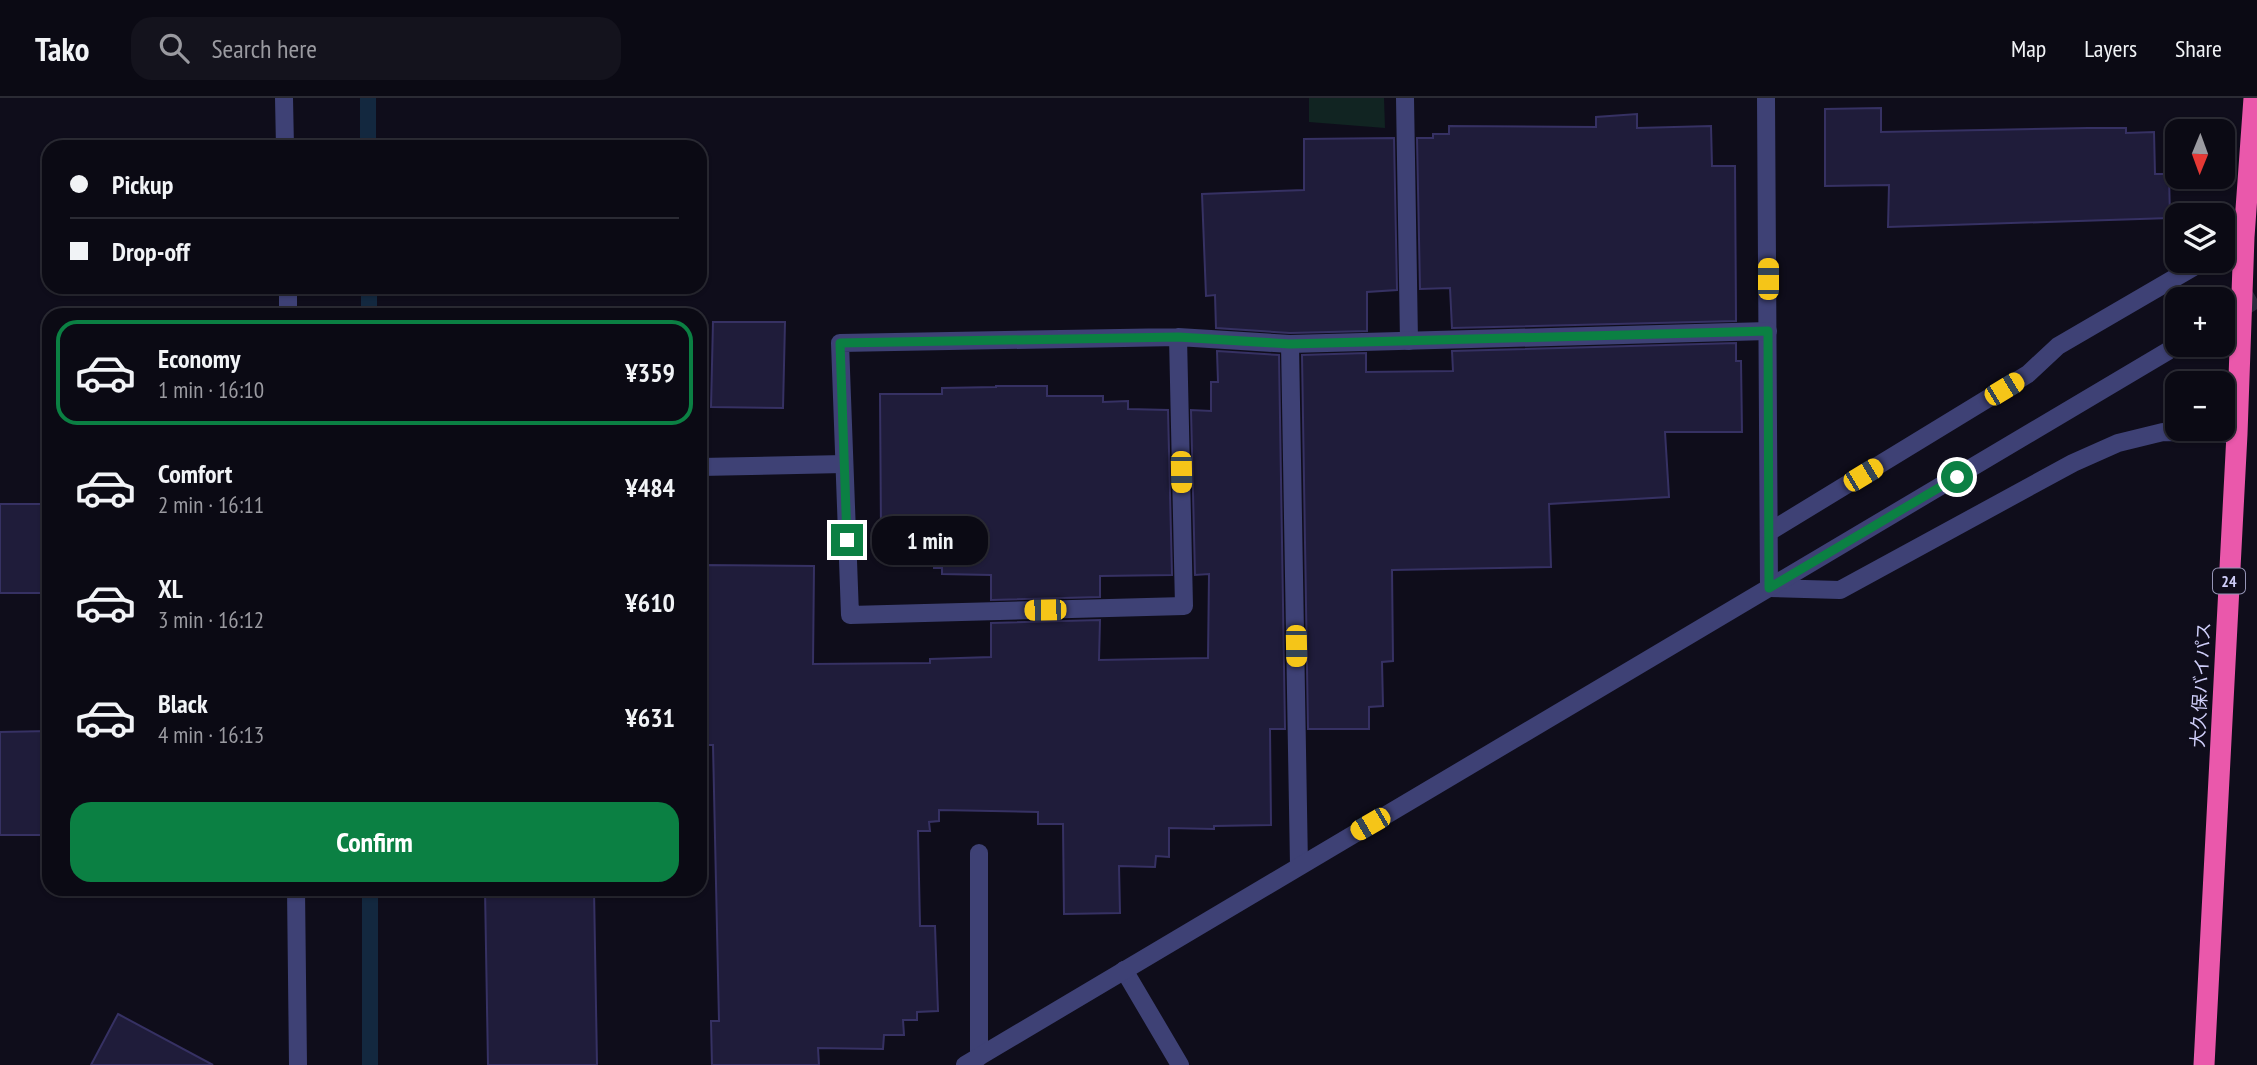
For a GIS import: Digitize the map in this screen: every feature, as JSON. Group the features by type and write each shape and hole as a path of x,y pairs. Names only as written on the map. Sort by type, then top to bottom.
{"highway":[{"name":"大久保バイパス","path":"2204,1065 2254,98"}],"street":[{"path":"284,98 285,140"},
{"path":"1405,98 1409,341"},
{"path":"1766,98 1769,588"},
{"path":"2235,243 2245,237"},
{"path":"1769,532 2028,374 2058,346 2183,273"},
{"path":"1178,337 1184,606 850,615 840,343 1178,337 1290,344 1768,331"},
{"path":"1290,344 1299,866"},
{"path":"972,1061 2165,353"},
{"path":"1769,588 1840,590 2073,463 2118,443 2163,432 2237,434"},
{"path":"707,467 844,464"},
{"path":"972,1061 979,853"},
{"path":"296,896 298,1065"},
{"path":"1124,970 1180,1065"}],"green space":[{"path":"1309,98 1384,98 1385,128 1309,122"}],"building":[{"path":"1881,108 1881,132 2126,128 2126,133 2154,132 2155,174 2165,174 2165,189 2169,189 2170,203 2165,203 2165,218 1888,227 1889,185 1825,186 1825,109"},
{"path":"1637,114 1637,128 1711,126 1712,166 1735,166 1736,321 1452,328 1450,288 1420,289 1417,138 1449,134 1449,126 1596,127 1596,117"},
{"path":"1394,138 1397,290 1367,292 1367,331 1290,333 1216,328 1215,295 1206,296 1202,194 1304,190 1304,139"},
{"path":"713,322 785,322 783,408 711,407"},
{"path":"1736,343 1736,361 1741,361 1742,432 1665,432 1669,497 1549,504 1551,567 1392,570 1393,661 1382,662 1383,706 1369,707 1369,729 1308,729 1302,355 1366,353 1366,372 1453,371 1452,351"},
{"path":"1217,351 1279,355 1285,729 1270,729 1271,825 1214,826 1214,829 1169,828 1169,857 1156,856 1155,867 1119,866 1120,913 1064,914 1063,824 1038,824 1038,812 939,810 939,821 929,822 930,831 918,831 920,926 935,926 938,1011 917,1012 917,1020 903,1020 904,1035 884,1035 883,1049 818,1048 819,1065 712,1065 711,1021 719,1021 713,745 707,745 707,565 814,566 813,664 930,663 930,659 991,657 991,623 1100,620 1099,660 1208,658 1209,574 1195,575 1191,410 1211,411 1211,382 1218,382"},
{"path":"1047,386 1047,396 1103,396 1103,402 1128,401 1128,409 1168,410 1172,575 1100,576 1100,597 991,600 991,575 942,574 942,568 934,568 930,531 881,533 880,394 942,394 942,388"},
{"path":"0,504 42,504 42,593 0,593"},
{"path":"42,731 42,835 0,835 0,732"},
{"path":"485,896 594,896 597,1065 488,1065"},
{"path":"118,1014 213,1065 91,1065"}],"waterway":[{"path":"368,98 368,140"},
{"path":"369,294 369,308"},
{"path":"370,896 370,1065"}],"tunnel":[{"path":"2235,312 2257,299"}],"route":[{"path":"847,540 840,343 1178,337 1290,344 1768,331 1769,588 1957,477"}]}
